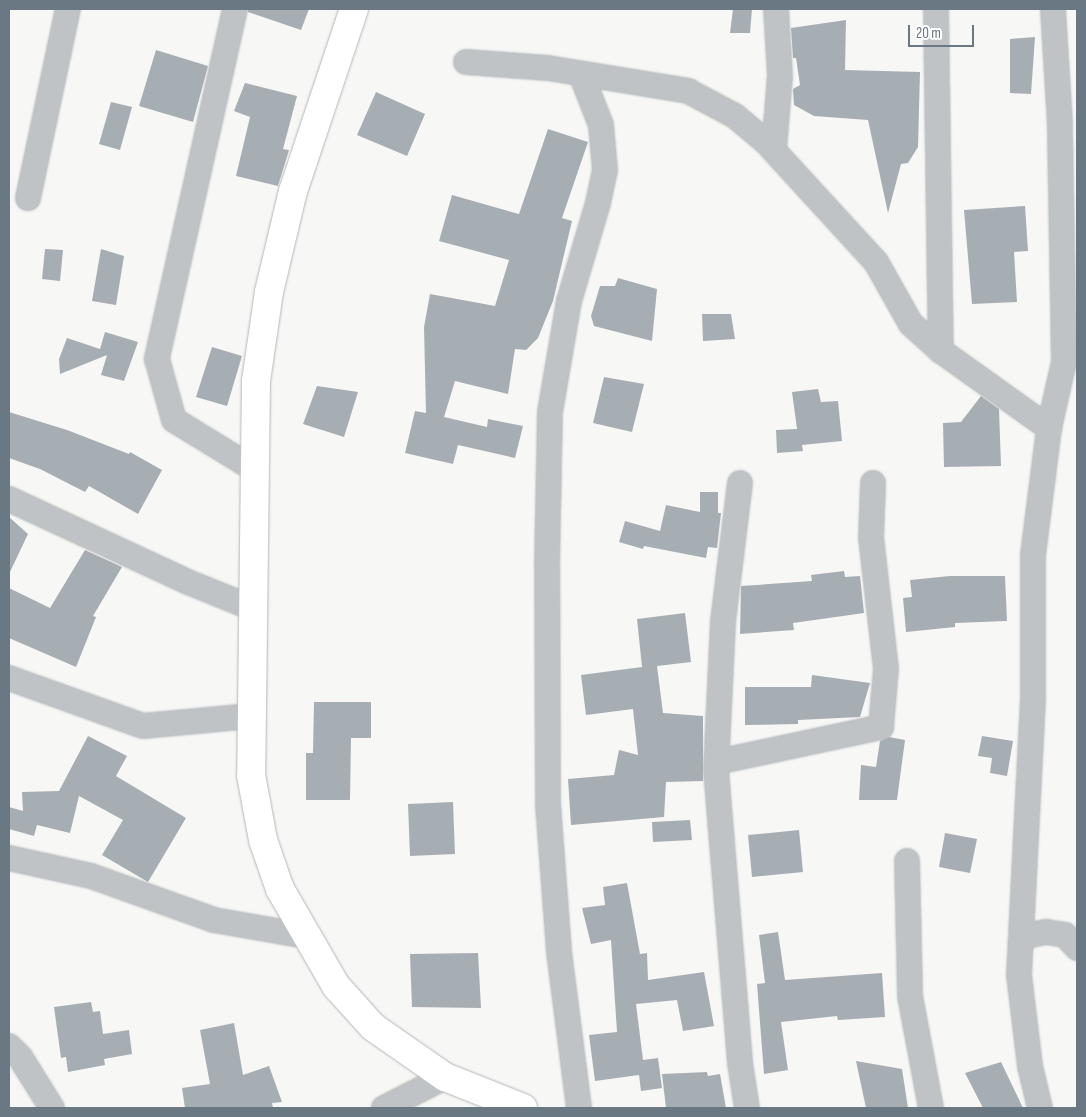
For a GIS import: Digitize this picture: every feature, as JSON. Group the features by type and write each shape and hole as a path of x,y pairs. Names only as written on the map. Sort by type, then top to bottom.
{"main road":[{"path":"354,9 293,190 269,292 256,382 251,775 263,840 280,890 336,986 374,1027 445,1077 523,1108"}],"street":[{"path":"28,198 68,9"},
{"path":"235,9 157,359 174,420 254,469"},
{"path":"774,150 780,76 776,9"},
{"path":"936,9 941,351"},
{"path":"1040,1108 1030,1066 1019,975 1033,697 1033,555 1049,428 1064,362 1060,124 1053,9"},
{"path":"466,62 581,74 688,91 735,116 774,150 876,262 911,324 941,351 1049,428"},
{"path":"579,1108 559,951 548,806 547,566 550,412 569,301 598,203 605,170 601,125 581,74"},
{"path":"740,484 723,622 717,762 740,1063 747,1108"},
{"path":"717,762 881,727 886,669 871,538 873,484"},
{"path":"9,499 188,582 252,608"},
{"path":"9,678 143,726 251,716"},
{"path":"9,858 91,876 214,920 306,936"},
{"path":"907,862 910,996 931,1108"},
{"path":"1022,937 1046,932 1065,935 1077,948"},
{"path":"9,1046 20,1057 52,1108"},
{"path":"384,1108 445,1077"}],"building":[{"path":"248,9 309,9 301,30 248,12"},
{"path":"733,9 752,9 750,33 730,33"},
{"path":"846,20 845,70 920,72 918,147 908,163 901,164 888,213 868,120 814,116 794,105 793,89 800,85 796,58 793,58 791,28"},
{"path":"1035,37 1031,94 1010,93 1010,39"},
{"path":"156,50 208,66 193,122 139,106"},
{"path":"245,83 297,96 283,149 289,150 278,186 236,176 250,117 234,111"},
{"path":"376,92 425,114 407,156 357,135"},
{"path":"111,102 132,107 120,150 99,144"},
{"path":"548,129 588,142 562,218 572,221 553,301 538,338 526,350 515,349 508,394 455,381 444,417 487,427 488,419 523,426 515,458 458,445 453,464 405,453 415,411 426,413 424,327 430,294 495,306 509,260 439,241 452,195 519,214"},
{"path":"1025,206 1028,251 1014,252 1017,302 972,304 964,210"},
{"path":"45,249 63,250 60,281 42,279"},
{"path":"101,249 124,256 116,305 92,301"},
{"path":"618,278 657,289 652,341 594,326 591,316 600,286 615,286"},
{"path":"702,314 731,314 735,339 703,341"},
{"path":"105,332 138,342 124,381 101,375 107,355 60,374 59,359 67,338 100,349"},
{"path":"212,347 242,356 227,406 196,397"},
{"path":"604,377 644,384 632,432 593,423"},
{"path":"317,386 358,392 344,437 303,424"},
{"path":"818,389 821,402 838,401 842,441 802,445 803,451 777,453 776,430 797,429 792,392"},
{"path":"981,396 999,409 1001,466 944,467 943,423 961,422"},
{"path":"9,412 67,430 129,454 130,452 162,470 138,514 89,486 85,492 40,469 9,458"},
{"path":"700,492 718,492 718,513 721,513 717,548 708,547 706,558 644,546 643,549 619,542 625,521 660,531 666,505 700,512"},
{"path":"9,517 28,534 9,574"},
{"path":"85,550 122,567 93,616 96,617 76,667 9,638 9,588 50,608"},
{"path":"844,571 845,577 860,576 864,613 793,623 794,630 740,634 741,586 812,581 811,575"},
{"path":"950,576 1005,576 1007,621 955,623 955,627 906,632 903,598 912,597 910,580"},
{"path":"685,613 691,662 657,666 663,713 703,716 703,781 666,782 664,817 571,825 568,779 614,775 619,750 638,755 633,709 586,715 581,675 642,667 637,619"},
{"path":"812,675 870,683 860,717 798,720 798,724 745,725 745,687 811,687"},
{"path":"314,702 371,702 371,738 351,738 350,800 306,800 306,753 313,753"},
{"path":"88,736 127,756 116,776 186,818 148,882 102,855 123,820 79,796 70,833 37,825 34,836 9,829 9,807 23,811 22,792 59,791"},
{"path":"982,736 1013,741 1007,776 990,773 992,758 978,756"},
{"path":"889,737 905,740 897,800 859,800 861,765 876,767 880,741"},
{"path":"453,802 455,854 410,856 408,804"},
{"path":"690,820 692,840 653,842 652,822"},
{"path":"799,830 803,872 752,877 748,835"},
{"path":"945,833 977,839 970,873 939,867"},
{"path":"627,883 640,954 647,953 648,980 704,972 714,1026 683,1031 677,1000 636,1004 643,1060 658,1058 662,1088 641,1091 639,1075 595,1081 589,1035 617,1032 611,940 591,944 582,908 605,905 603,887"},
{"path":"778,932 785,980 882,973 885,1017 838,1020 837,1016 781,1022 788,1070 764,1074 757,984 765,983 759,935"},
{"path":"478,953 481,1008 412,1007 410,954"},
{"path":"91,1002 93,1012 100,1011 103,1034 129,1030 132,1054 104,1059 105,1065 68,1072 66,1057 61,1058 54,1007"},
{"path":"234,1023 243,1075 269,1066 282,1102 272,1103 273,1108 185,1108 182,1088 210,1084 200,1030"},
{"path":"856,1061 902,1069 908,1108 866,1108"},
{"path":"1001,1062 1023,1108 983,1108 965,1073"},
{"path":"707,1072 708,1076 720,1074 726,1108 666,1108 662,1074"}]}
